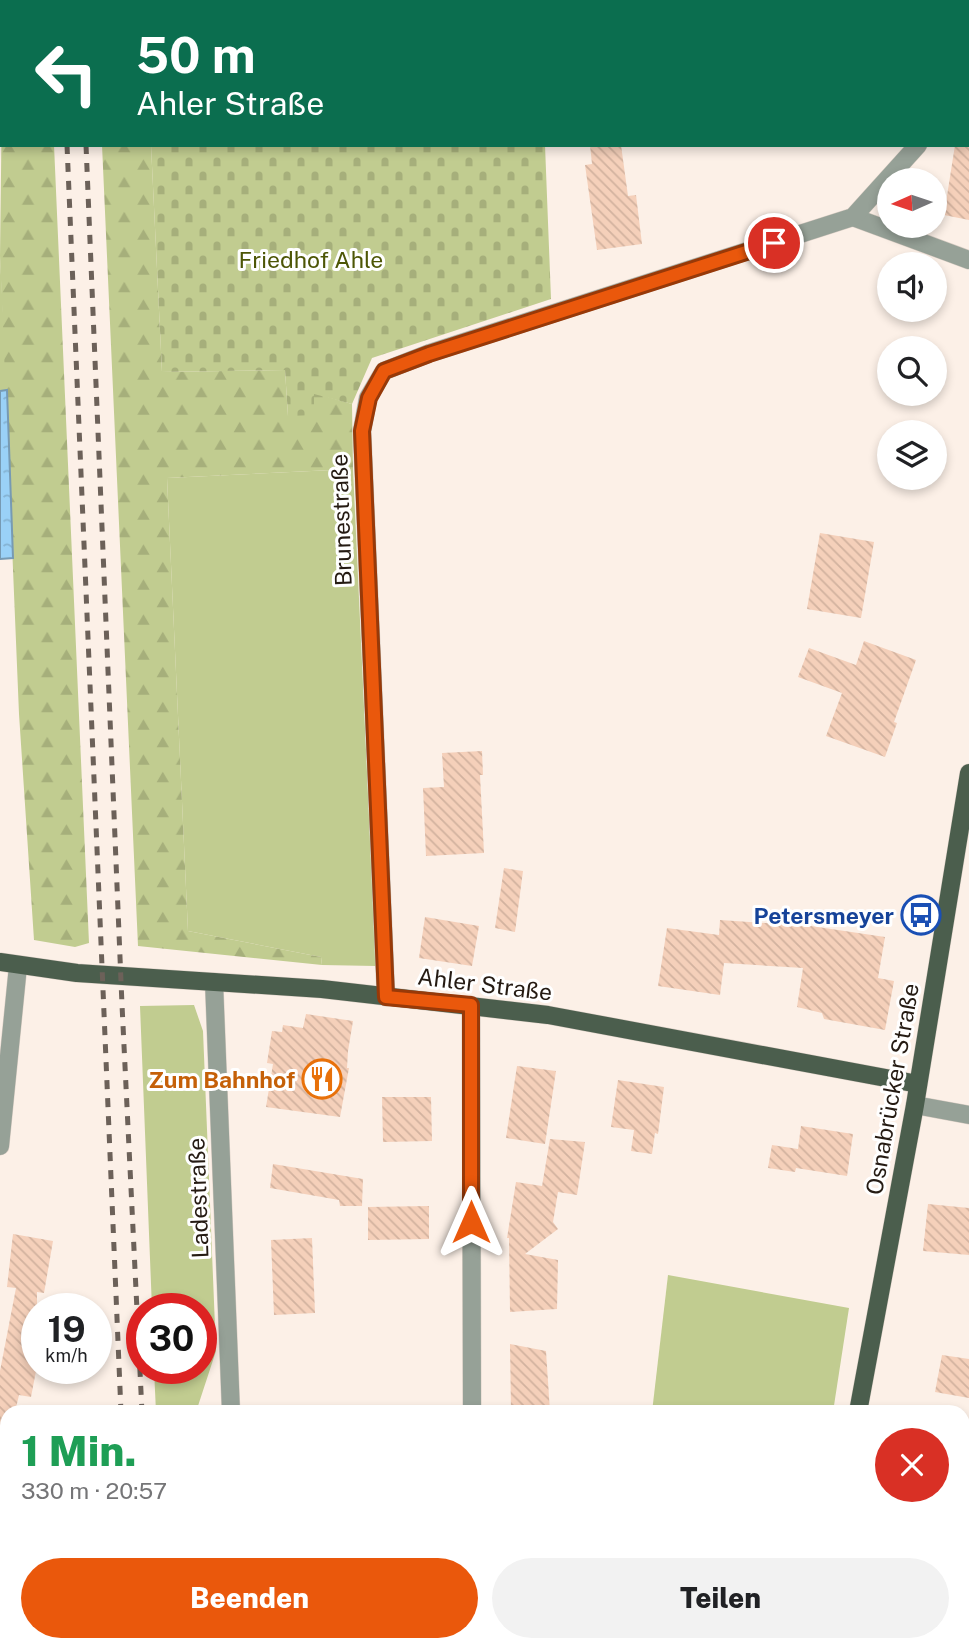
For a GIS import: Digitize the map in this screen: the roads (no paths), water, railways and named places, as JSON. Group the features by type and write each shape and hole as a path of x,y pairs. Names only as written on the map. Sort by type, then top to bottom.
{"main road":[{"name":"Osnabrücker Straße","path":"859,1405 915,1105 969,773"},
{"name":"Ahler Straße","path":"0,962 77,973 322,989 548,1015 918,1084"}],"street":[{"path":"916,147 853,218 969,260"},
{"name":"Brunestraße","path":"386,997 362,431 369,398 384,371 429,354 853,218"},
{"path":"0,1146 18,966"},
{"name":"Ladestraße","path":"214,982 231,1405"},
{"path":"471,1005 472,1405"},
{"path":"915,1105 969,1115"}],"water":[{"path":"7,390 13,558 0,559 0,391"}],"railway":[{"path":"67,147 121,1405"},
{"path":"86,147 142,1405"}],"place":[{"name":"Petersmeyer","path":"921,915"},
{"name":"Zum Bahnhof","path":"322,1079"}],"park label":[{"name":"Friedhof Ahle","path":"311,259"}]}
